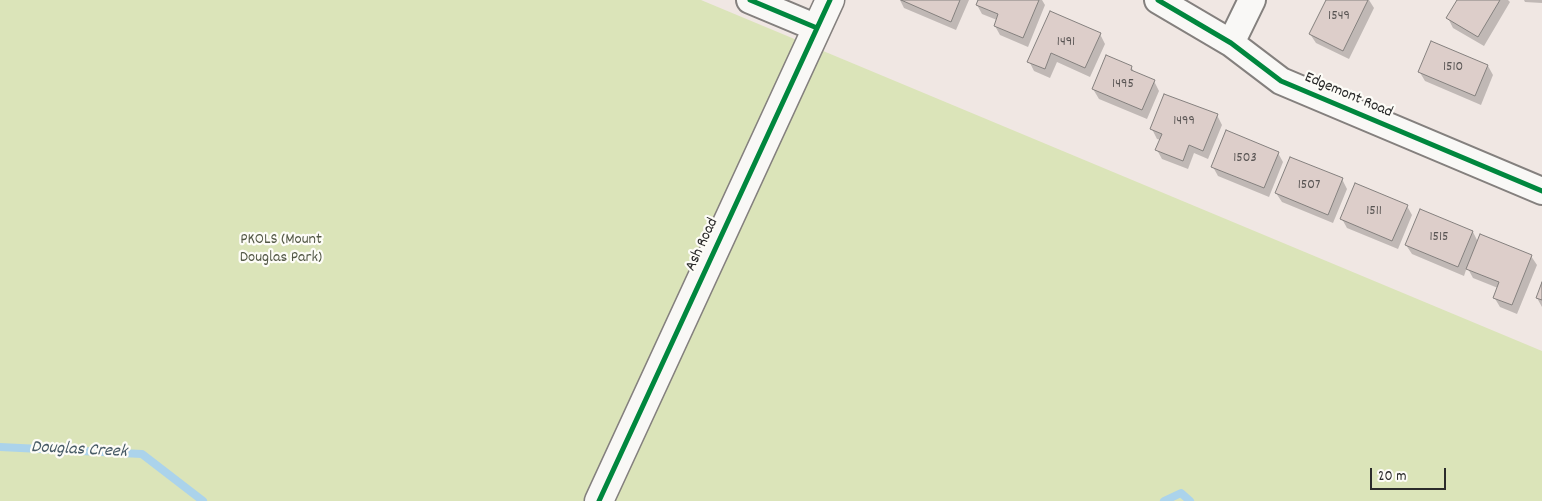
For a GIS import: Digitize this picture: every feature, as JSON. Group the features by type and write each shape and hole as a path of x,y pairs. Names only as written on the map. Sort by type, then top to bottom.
{"main road":[{"name":"Ash Road","path":"599,501 830,0"}],"street":[{"path":"750,0 817,28"},
{"name":"Edgemont Road","path":"1158,0 1231,43 1280,81 1542,191"},
{"path":"1231,43 1252,0"}],"green space":[{"name":"PKOLS (Mount Douglas Park)","path":"0,0 701,0 1542,351 1542,501 0,501"}],"building":[{"path":"901,0 960,0 951,22"},
{"path":"978,0 1039,0 1023,38 994,26 998,14 976,5"},
{"path":"1326,0 1368,0 1343,51 1309,34"},
{"path":"1457,0 1500,0 1478,37 1446,18"},
{"path":"1050,11 1101,33 1085,68 1051,53 1045,69 1027,62"},
{"path":"1431,41 1488,65 1475,96 1418,72"},
{"path":"1106,55 1132,66 1131,70 1155,80 1142,110 1092,89"},
{"path":"1164,94 1218,114 1203,151 1189,145 1183,161 1155,150 1162,134 1150,129"},
{"path":"1226,130 1279,152 1264,188 1211,167"},
{"path":"1290,157 1343,178 1328,215 1275,193"},
{"path":"1355,183 1408,205 1392,241 1340,219"},
{"path":"1420,209 1473,231 1458,267 1405,245"},
{"path":"1480,234 1532,255 1512,305 1493,298 1499,282 1466,269"},
{"path":"1542,282 1542,300 1536,298"}],"waterway":[{"name":"Douglas Creek","path":"0,447 142,454 203,501"},
{"name":"Douglas Creek","path":"1164,501 1181,493 1190,501"}],"cycle path":[{"path":"750,0 817,28"},
{"path":"599,501 830,0"},
{"path":"1158,0 1231,43 1281,81 1542,191"}]}
